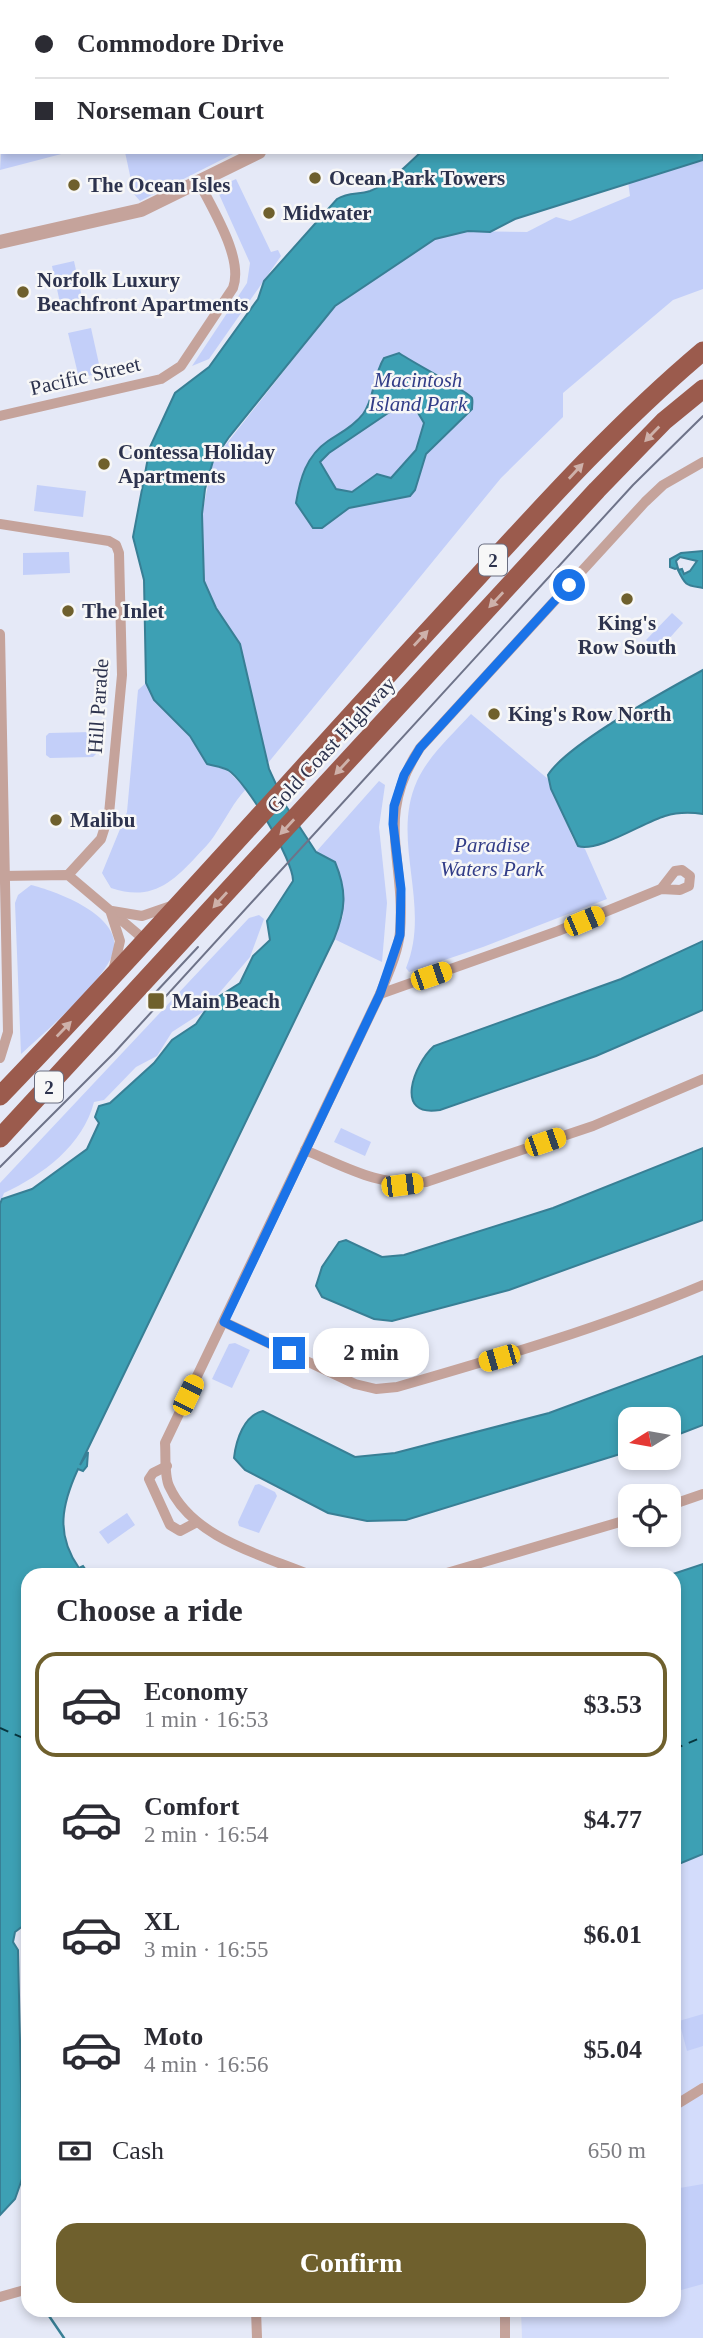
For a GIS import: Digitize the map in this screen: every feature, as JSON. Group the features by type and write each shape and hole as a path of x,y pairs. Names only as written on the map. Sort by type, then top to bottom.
{"highway":[{"name":"Gold Coast Highway","path":"0,1096 109,982 292,778 597,448 703,351"},
{"name":"Gold Coast Highway","path":"0,1138 597,490 664,421 703,389"}],"street":[{"path":"0,242 141,210 255,154"},
{"name":"Pacific Street","path":"0,416 169,375 181,366 233,288 237,274 236,262 199,182"},
{"path":"293,1568 240,1546 188,1517 168,1485 165,1443 380,994 400,935 401,889 394,841 394,806 398,789 411,761 537,623 542,612 643,503 663,485 703,462"},
{"name":"Hill Parade","path":"0,524 97,538 116,545 119,553 122,675 106,827 93,850 68,875"},
{"path":"0,634 8,1032 0,1058"},
{"path":"3,876 68,875 146,941"},
{"path":"380,994 558,931 661,889"},
{"path":"110,910 142,916 181,902"},
{"path":"109,982 120,942 110,910"},
{"path":"305,1150 377,1181 402,1185 426,1182 593,1126 703,1079"},
{"path":"224,1322 355,1384 386,1388 524,1350 634,1314 703,1285"},
{"path":"167,1465 153,1473 149,1479 170,1525 180,1531 197,1522"},
{"path":"681,1502 703,1494"},
{"path":"464,1568 618,1523"},
{"path":"681,2102 703,2088"},
{"path":"0,2297 21,2291"},
{"path":"256,2317 257,2338"},
{"path":"505,2317 505,2338"}],"shaded area":[{"path":"419,154 703,154 703,160 515,219 490,232 468,231 435,239 335,306 229,437 213,461 205,489 202,514 204,581 216,608 240,644 269,769 286,806 316,852 335,862 342,882 343,909 334,939 80,1465 88,1452 87,1466 83,1471 78,1469 72,1482 65,1507 64,1531 66,1543 79,1568 21,1568 21,1927 15,1932 13,1942 18,1950 21,2182 15,2199 0,2215 0,1204 2,1199 32,1189 87,1149 99,1123 95,1117 99,1106 110,1103 154,1063 172,1040 196,1024 212,1001 240,983 253,956 270,940 267,921 293,881 278,840 246,789 228,770 207,764 190,736 154,700 146,683 144,580 133,537 150,447 175,393 209,367 258,299 264,281 337,199 377,188"},
{"path":"399,353 472,398 472,409 426,454 415,490 410,496 349,508 322,528 313,528 296,503 305,469 320,447 351,426 363,414 384,358","holes":["400,405 414,406 424,423 416,450 391,478 377,474 352,492 336,489 320,462 329,453"]},
{"path":"703,551 703,588 688,584 678,570 682,569 684,574 690,571 697,561 680,557 676,561 678,568 675,569 670,567 670,559 681,553"},
{"path":"703,670 703,814 670,815 597,845 578,846 551,789 548,775 575,748 596,733"},
{"path":"703,941 703,1010 596,1056 440,1110 425,1110 416,1106 412,1098 415,1076 434,1046 621,979"},
{"path":"703,1148 703,1220 509,1290 392,1321 374,1319 322,1297 316,1286 322,1267 339,1242 346,1240 382,1257 404,1255 553,1208"},
{"path":"703,1356 703,1425 681,1433 681,1407 618,1407 618,1455 406,1520 367,1521 328,1513 245,1470 234,1458 239,1436 246,1423 256,1413 263,1411 355,1457 395,1453 549,1413"},
{"path":"703,1564 703,1854 681,1863 681,1571"},
{"path":"703,1854 703,2338 522,2338 521,2317 681,2317 681,1863"}],"green space":[{"path":"1,154 61,154 0,170"},
{"path":"125,154 233,154 140,201 134,194"},
{"name":"Macintosh Island Park","path":"703,160 703,289 673,300 563,393 563,417 501,478 268,763 240,644 216,608 204,581 202,514 213,461 335,306 435,239 468,231 527,232 556,217 570,221 630,196 628,181"},
{"path":"236,179 271,252 278,250 281,256 209,359 192,366 247,283 250,263 218,192 219,187"},
{"path":"74,261 84,307 62,312 52,266"},
{"path":"91,328 101,373 79,378 68,333"},
{"path":"37,485 86,491 83,517 34,511"},
{"path":"69,552 70,573 23,575 23,553"},
{"path":"672,613 683,623 658,651 646,640"},
{"path":"146,683 154,700 190,736 207,763 228,771 246,789 212,840 186,868 158,888 137,893 111,888 102,873 127,812 138,690"},
{"name":"Paradise Waters Park","path":"471,714 548,779 574,841 585,849 607,899 483,947 409,972 406,968 413,944 415,921 408,827 410,804 417,781 428,763"},
{"path":"92,732 96,735 96,754 93,757 50,758 46,755 46,736 49,733"},
{"path":"379,781 385,785 379,827 387,903 382,962 334,939 343,916 316,852"},
{"path":"31,885 70,899 97,916 113,937 114,950 109,962 88,990 21,1054 15,903 18,895"},
{"path":"259,915 264,919 250,957 203,1012 172,1032 157,1056 136,1067 104,1100 94,1102 81,1132 60,1157 19,1186 4,1193 0,1203 0,1183 249,918"},
{"path":"341,1128 371,1142 365,1156 334,1142"},
{"path":"235,1343 250,1350 232,1388 212,1379 229,1344"},
{"path":"259,1484 275,1492 277,1496 259,1533 239,1526 238,1522 255,1485"},
{"path":"127,1513 135,1525 108,1544 99,1532"},
{"path":"703,2014 703,2046 687,2051 681,2020"},
{"path":"703,2184 703,2284 681,2290 681,2188"}],"waterway":[{"path":"50,2317 64,2338"}],"ferry route":[{"path":"0,1728 21,1737"},
{"path":"681,1746 703,1737"}],"tram line":[{"path":"0,1167 114,1053 633,485 703,416"},
{"path":"155,993 198,947"}],"place":[{"name":"Ocean Park Towers","path":"315,178"},
{"name":"The Ocean Isles","path":"74,185"},
{"name":"Midwater","path":"269,213"},
{"name":"Norfolk Luxury Beachfront Apartments","path":"23,292"},
{"name":"Contessa Holiday Apartments","path":"104,464"},
{"name":"King's Row South","path":"627,599"},
{"name":"The Inlet","path":"68,611"},
{"name":"King's Row North","path":"494,714"},
{"name":"Malibu","path":"56,820"},
{"name":"Main Beach","path":"156,1001"}],"route":[{"path":"289,1353 224,1322 380,994 394,959 400,935 401,915 401,889 393,824 398,789 420,748 569,585"}]}
